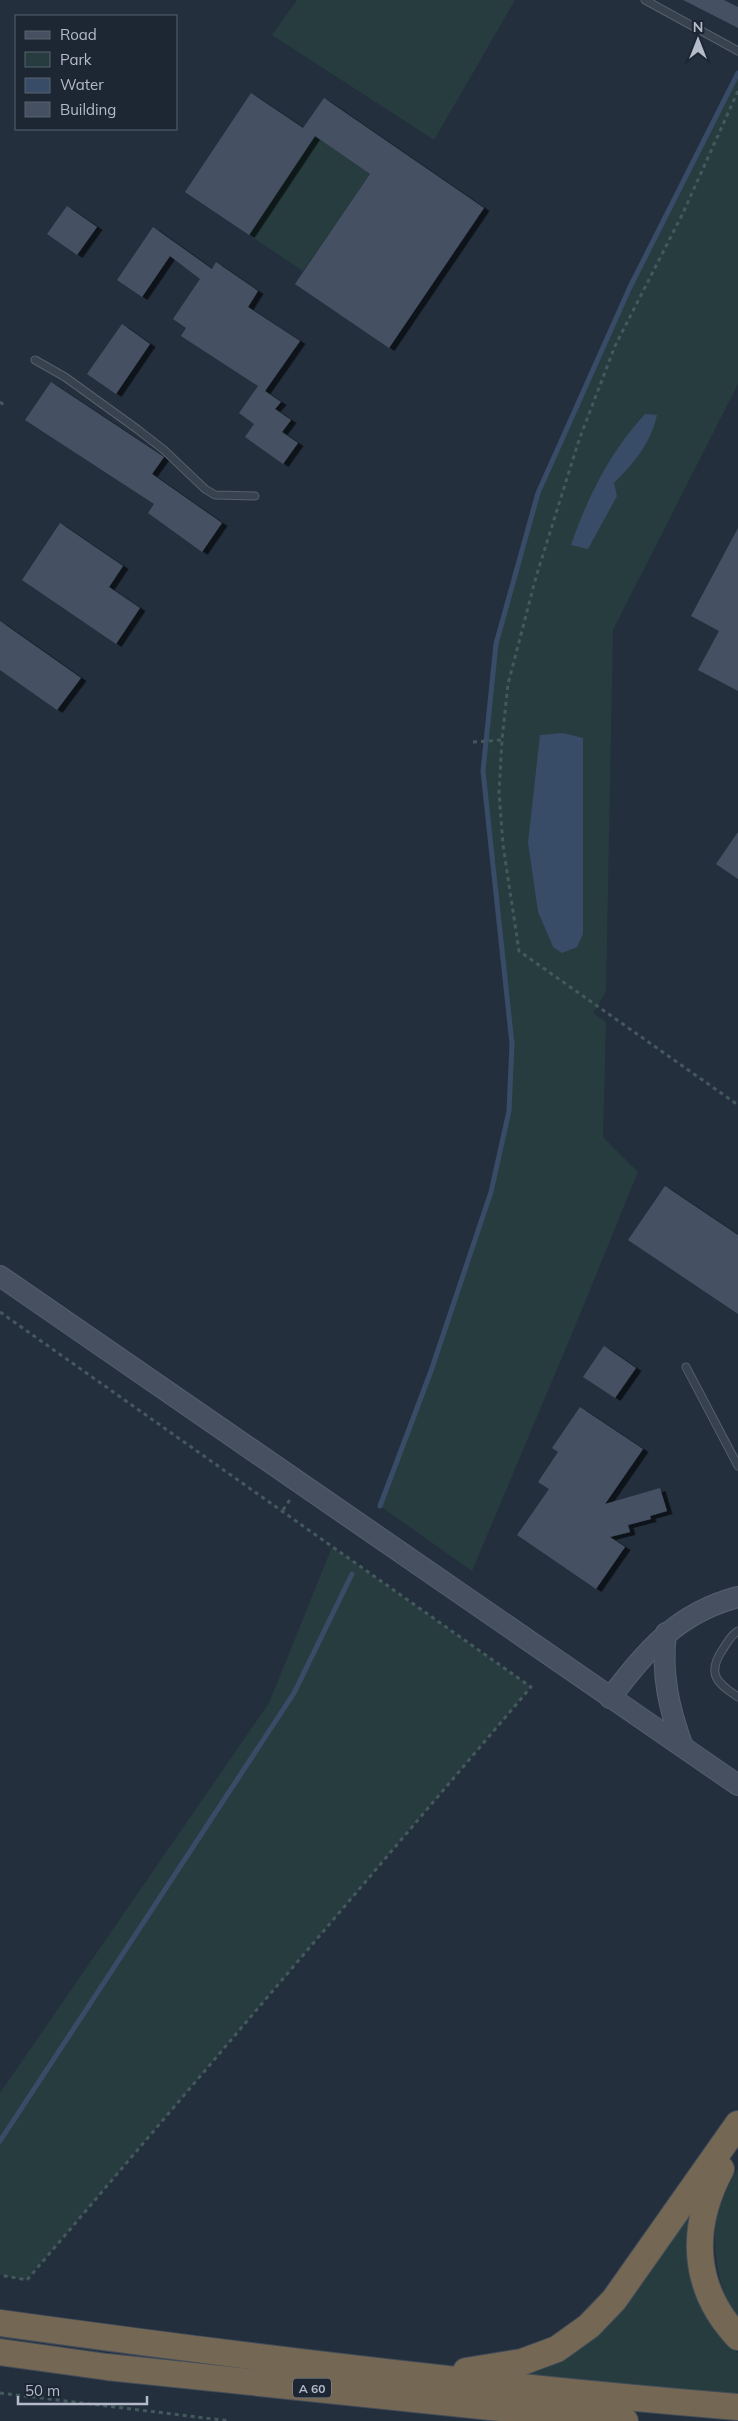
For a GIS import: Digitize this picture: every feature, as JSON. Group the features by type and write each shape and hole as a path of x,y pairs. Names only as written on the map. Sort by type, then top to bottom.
{"highway":[{"path":"383,2372 446,2372 494,2367 531,2359 556,2349 589,2326 614,2300 738,2124"},
{"path":"738,2143 710,2191 701,2220 698,2245 704,2277 716,2306 738,2337"},
{"name":"A 60","path":"0,2323 383,2372 624,2398 738,2407"},
{"name":"A 60","path":"0,2352 107,2367 625,2421"}],"main road":[{"path":"0,1276 738,1785"},
{"path":"610,1698 638,1661 666,1633 682,1621 705,1609 738,1597"},
{"path":"666,1633 663,1656 666,1689 671,1713 683,1747"}],"lane":[{"path":"645,0 738,51"},
{"path":"35,360 65,377 137,429 164,450 204,489 216,495 255,496"},
{"path":"686,1367 738,1466"},
{"path":"738,1631 733,1634 716,1660 714,1671 720,1685 738,1697"}],"path":[{"path":"738,92 683,214 615,346 579,440 534,586 508,684 499,792 503,846 520,951 738,1105"},
{"path":"0,402 4,404"},
{"path":"473,742 502,740"},
{"path":"0,1312 531,1686 28,2280 0,2275"},
{"path":"0,2393 230,2421"}],"green space":[{"path":"297,0 515,0 434,140 272,35"},
{"path":"738,73 738,384 613,630 606,992 593,1013 606,1022 603,1137 638,1172 472,1571 380,1506 431,1371 491,1192 509,1111 512,1044 483,771 496,644 538,493 630,287","holes":["528,843 583,934 553,947 538,912"]},
{"path":"315,136 370,174 303,271 249,235"},
{"path":"332,1547 531,1687 27,2280 0,2275 0,2093 269,1703"},
{"path":"738,2169 738,2317 731,2308 721,2284 716,2256 715,2229 720,2205"},
{"path":"703,2185 716,2328 738,2353 738,2394 493,2374 565,2350"}],"water":[{"path":"645,414 657,415 651,435 635,460 614,483 617,496 588,549 571,545 601,475 621,444"},
{"path":"563,733 583,738 583,934 577,947 562,953 553,947 538,912 528,843 540,735"}],"building":[{"path":"683,0 724,0 738,7 738,28"},
{"path":"251,93 303,128 324,98 484,208 389,348 295,284 370,174 315,136 249,235 185,192"},
{"path":"67,206 97,227 77,255 47,234"},
{"path":"153,227 212,269 216,262 258,291 248,307 300,341 265,391 281,402 275,409 291,420 282,432 298,443 283,464 245,437 254,424 239,413 258,386 181,336 186,328 173,319 200,279 170,256 142,297 117,280"},
{"path":"122,324 150,344 116,394 87,374"},
{"path":"51,382 164,457 152,474 222,523 202,552 148,513 154,504 25,420"},
{"path":"60,523 123,566 109,587 140,608 116,644 22,580"},
{"path":"738,528 738,691 698,670 719,631 691,616"},
{"path":"0,621 81,678 57,710 0,670"},
{"path":"738,832 738,879 716,864"},
{"path":"665,1186 738,1235 738,1314 628,1240"},
{"path":"604,1346 636,1368 615,1398 583,1377"},
{"path":"580,1407 643,1449 605,1504 660,1488 667,1511 650,1516 651,1519 628,1525 630,1532 610,1537 625,1547 596,1589 517,1535 549,1489 538,1482 558,1452 552,1448"}],"waterway":[{"path":"380,1506 431,1371 491,1192 509,1111 512,1044 483,771 496,644 538,493 630,287 738,73"},
{"path":"0,2141 294,1693 352,1574"}]}
